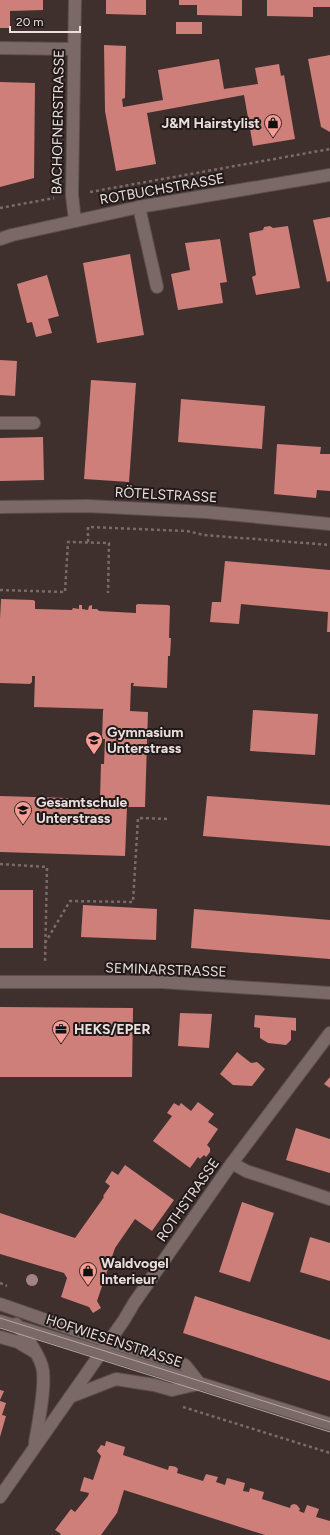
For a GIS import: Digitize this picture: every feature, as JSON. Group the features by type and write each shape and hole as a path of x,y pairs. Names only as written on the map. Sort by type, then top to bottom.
{"street":[{"name":"BACHOFNERSTRASSE","path":"75,0 72,195 75,221"},
{"path":"0,48 74,49"},
{"name":"ROTBUCHSTRASSE","path":"0,239 12,235 139,207 330,175"},
{"path":"139,207 157,288"},
{"path":"0,423 34,423"},
{"name":"RÖTELSTRASSE","path":"0,507 88,506 199,511 330,524"},
{"name":"SEMINARSTRASSE","path":"0,982 161,982 330,993"},
{"name":"ROTHSTRASSE","path":"0,1497 232,1163 330,1033"},
{"path":"232,1163 246,1171 330,1199"},
{"name":"HOFWIESENSTRASSE","path":"0,1305 109,1342 185,1365 200,1384"},
{"name":"HOFWIESENSTRASSE","path":"0,1305 18,1326 36,1352"},
{"name":"HOFWIESENSTRASSE","path":"0,1329 45,1320"},
{"name":"HOFWIESENSTRASSE","path":"0,1321 330,1424"},
{"path":"0,1337 18,1342 36,1352"},
{"name":"ROTHSTRASSE","path":"35,1446 43,1387 42,1368 36,1352"},
{"name":"HOFWIESENSTRASSE","path":"70,1397 116,1379 154,1385 172,1390 200,1384"}],"path":[{"path":"0,208 330,149"},
{"path":"88,542 88,527 187,531 204,535 330,545"},
{"path":"0,590 65,592 68,542 88,542 109,543 108,593"},
{"path":"45,944 70,901 134,902 138,818 168,819"},
{"path":"0,864 47,866 45,964"},
{"path":"177,1405 330,1453"}],"building":[{"path":"0,0 43,0 43,10 10,11 10,28 0,28"},
{"path":"106,0 146,0 146,15 106,14"},
{"path":"179,0 242,0 242,16 197,15 197,5 179,5"},
{"path":"267,0 330,0 330,7 313,7 313,17 267,16"},
{"path":"176,22 202,22 202,34 176,34"},
{"path":"104,45 126,46 125,98 122,99 123,107 163,100 158,70 219,59 224,89 258,84 255,68 279,64 281,76 284,75 295,139 253,146 244,95 147,113 156,164 116,171 105,111"},
{"path":"330,55 330,132 321,127 308,59"},
{"path":"0,82 35,83 34,178 0,187"},
{"path":"330,217 330,281 327,282 313,220"},
{"path":"270,226 273,228 288,226 300,288 256,295 252,277 256,275 249,233 263,230 264,227"},
{"path":"220,239 227,282 220,283 223,303 178,310 171,274 190,270 185,243"},
{"path":"130,254 144,335 97,343 83,263"},
{"path":"47,275 59,316 48,319 52,333 36,337 32,322 27,323 17,284"},
{"path":"0,360 17,361 15,396 0,395"},
{"path":"91,380 136,383 129,482 84,479"},
{"path":"181,399 265,406 262,449 178,442"},
{"path":"43,437 44,480 0,481 0,438"},
{"path":"277,444 321,447 320,454 330,454 330,491 317,490 316,498 274,494"},
{"path":"225,561 330,570 330,632 327,632 328,612 241,604 239,624 210,622 212,602 221,602"},
{"path":"1,599 33,600 35,601 35,609 72,610 73,608 79,609 79,605 82,605 82,609 88,610 89,606 92,605 92,609 97,609 99,611 136,613 136,605 138,604 170,606 169,638 171,638 170,656 168,656 167,688 133,686 134,683 131,683 130,711 148,712 145,807 127,807 125,856 0,852 0,796 100,799 101,764 104,764 105,739 102,739 104,709 34,707 35,676 32,676 32,682 30,684 0,683"},
{"path":"253,710 318,714 315,755 250,751"},
{"path":"207,796 330,805 330,846 203,836"},
{"path":"0,890 33,890 33,948 0,948"},
{"path":"83,905 157,909 156,940 81,937"},
{"path":"194,909 330,920 330,959 191,948"},
{"path":"0,1007 133,1008 132,1077 0,1077"},
{"path":"180,1013 212,1014 209,1048 178,1046"},
{"path":"255,1015 296,1018 296,1031 291,1030 291,1040 286,1045 268,1043 260,1038 260,1028 254,1027"},
{"path":"237,1052 251,1063 257,1062 265,1069 252,1086 233,1085 220,1074"},
{"path":"330,1077 330,1088 324,1084"},
{"path":"198,1102 214,1114 208,1122 218,1129 207,1145 210,1148 210,1152 206,1157 204,1155 200,1159 198,1157 190,1168 153,1141 172,1116 167,1113 174,1103 179,1106 181,1103 191,1111"},
{"path":"296,1128 330,1139 330,1173 286,1160"},
{"path":"125,1165 174,1200 152,1231 135,1219 115,1248 97,1301 101,1308 93,1313 89,1307 61,1297 67,1278 64,1273 0,1254 0,1213 75,1238 104,1197 103,1196 110,1186 105,1182 112,1171 118,1175"},
{"path":"242,1202 274,1213 250,1282 219,1272"},
{"path":"310,1237 330,1243 330,1281 300,1272"},
{"path":"195,1296 330,1340 330,1381 183,1333"},
{"path":"0,1390 4,1391 0,1400"},
{"path":"0,1401 6,1403 2,1415 6,1416 0,1437"},
{"path":"106,1441 125,1447 123,1455 168,1470 169,1466 176,1467 178,1469 177,1473 203,1481 206,1474 218,1477 216,1482 225,1485 227,1478 245,1483 243,1491 249,1492 250,1488 264,1492 262,1499 290,1508 291,1505 297,1505 300,1509 299,1511 304,1513 307,1505 319,1509 316,1517 330,1521 330,1535 265,1535 124,1490 117,1513 101,1535 60,1535 61,1534 55,1530 71,1509 75,1512 88,1496 89,1493 80,1491 84,1477 93,1480 101,1456 97,1451 101,1445 105,1446"}],"tram line":[{"path":"0,1318 330,1422"},
{"path":"0,1328 330,1432"}],"place":[{"name":"J&M Hairstylist","path":"273,138"},
{"name":"Gymnasium Unterstrass","path":"94,755"},
{"name":"Gesamtschule Unterstrass","path":"23,825"},
{"name":"HEKS/EPER","path":"61,1044"},
{"name":"Waldvogel Interieur","path":"88,1286"}]}
